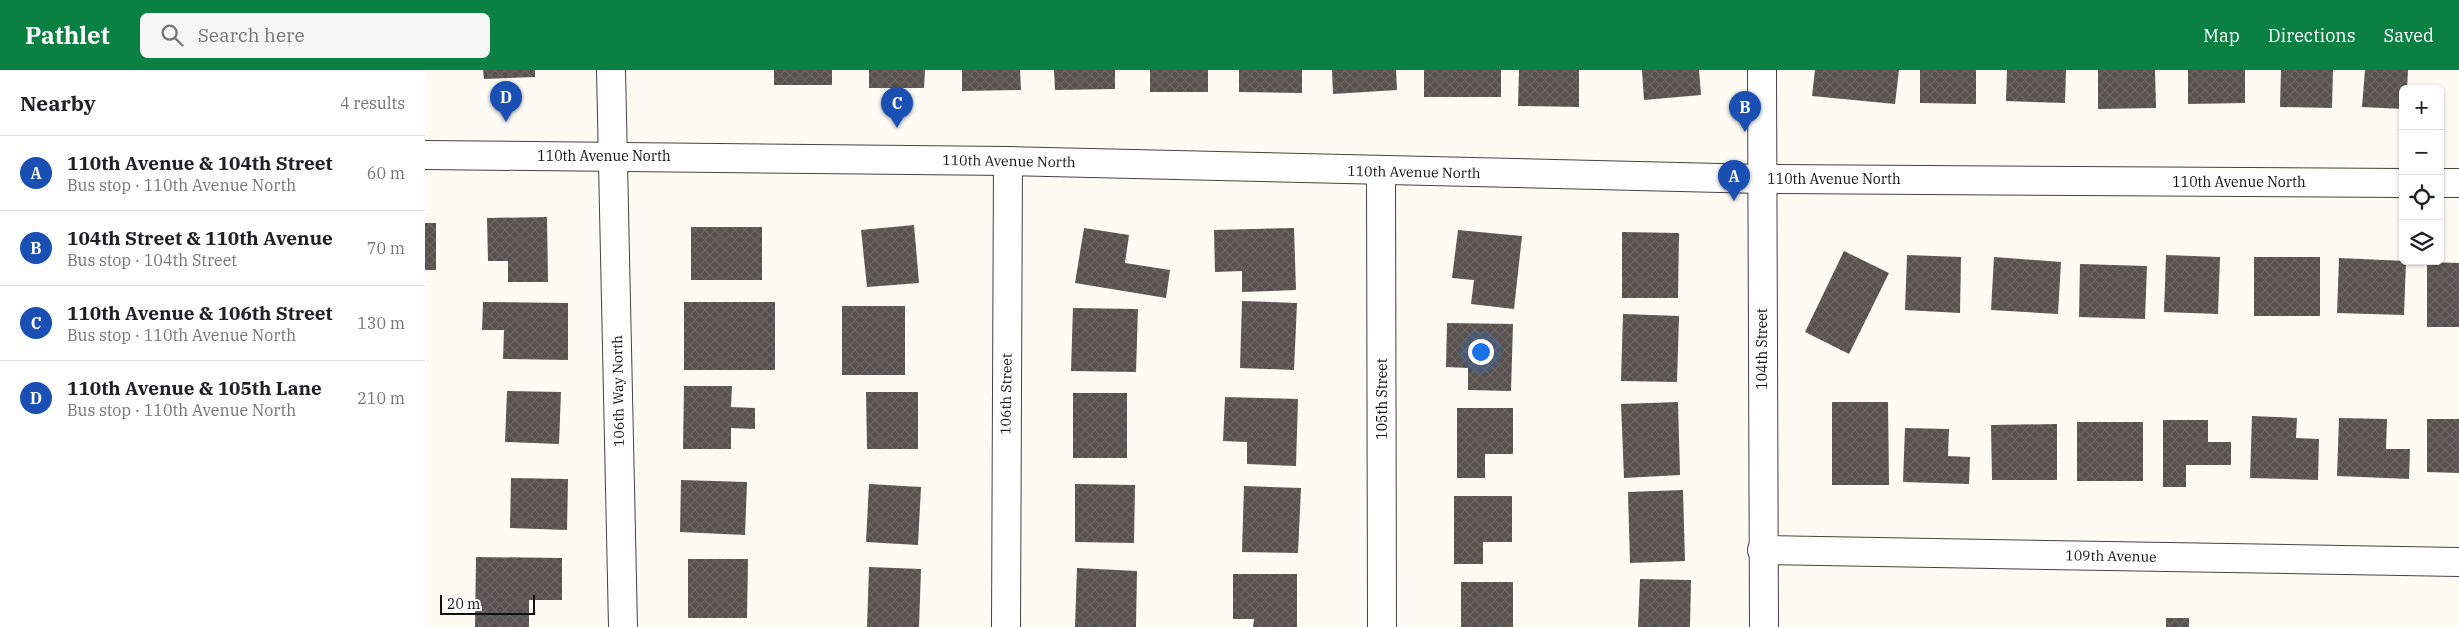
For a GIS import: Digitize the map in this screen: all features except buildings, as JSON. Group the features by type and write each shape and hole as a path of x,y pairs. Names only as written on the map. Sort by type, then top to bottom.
{"street":[{"name":"106th Way North","path":"611,70 623,627"},
{"name":"104th Street","path":"1762,70 1764,627"},
{"name":"110th Avenue North","path":"425,155 613,155 1009,161 1762,179 2399,183"},
{"name":"106th Street","path":"1006,627 1009,161"},
{"name":"105th Street","path":"1381,171 1383,627"},
{"path":"2444,183 2459,183"},
{"name":"109th Avenue","path":"1763,550 2459,562"}],"place":[{"name":"110th Avenue & 105th Lane","path":"506,122"},
{"name":"110th Avenue & 106th Street","path":"897,128"},
{"name":"104th Street & 110th Avenue","path":"1745,132"},
{"name":"110th Avenue & 104th Street","path":"1734,201"}]}
